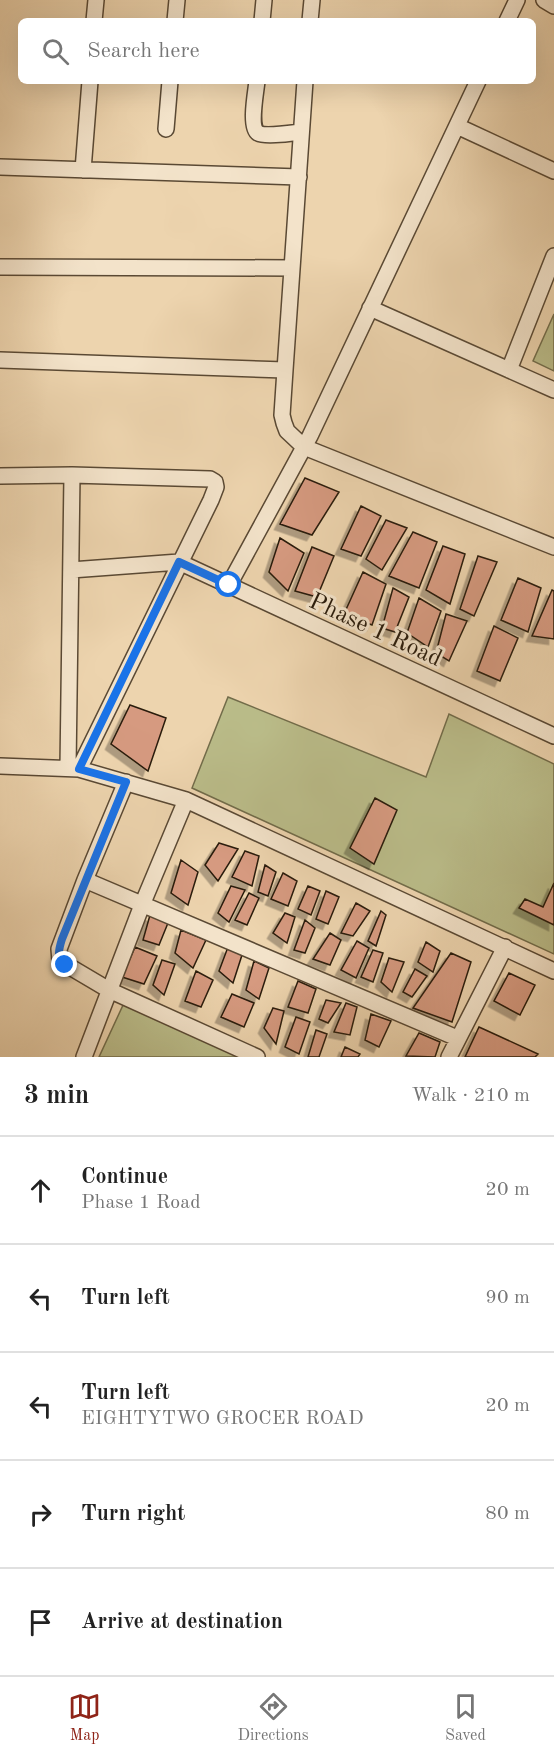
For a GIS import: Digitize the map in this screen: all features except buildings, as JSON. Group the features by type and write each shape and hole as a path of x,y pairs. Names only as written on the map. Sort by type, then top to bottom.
{"street":[{"path":"94,18 96,0"},
{"path":"175,18 177,0"},
{"path":"260,0 262,18"},
{"path":"310,18 312,0"},
{"path":"508,18 516,0"},
{"path":"544,0 554,6"},
{"path":"83,170 90,84"},
{"path":"166,129 170,84"},
{"path":"257,84 253,121 258,133 264,135 301,132"},
{"path":"305,84 282,415 287,431 303,447 554,547"},
{"path":"229,585 303,447 477,84"},
{"path":"457,126 554,171"},
{"path":"0,167 299,177"},
{"path":"509,370 554,256"},
{"path":"0,267 292,268"},
{"path":"370,308 554,390"},
{"path":"0,360 285,370"},
{"path":"72,475 70,570 74,769"},
{"path":"0,476 72,475 210,479 216,487 74,769"},
{"path":"70,570 179,562"},
{"name":"Phase 1 Road","path":"179,562 554,736"},
{"path":"0,766 74,769 186,800 554,971"},
{"path":"126,782 62,939 59,958 65,965 109,990 257,1057"},
{"path":"84,1057 142,905 186,800"},
{"path":"86,880 457,1038"},
{"path":"449,1057 505,947"}],"green space":[{"path":"554,314 554,371 533,361"},
{"path":"228,697 426,777 449,714 554,764 554,954 192,788"},
{"path":"124,1003 243,1057 99,1057"}],"route":[{"path":"65,965 60,961 58,953 62,939 126,782 79,769 179,562 229,585"}]}
